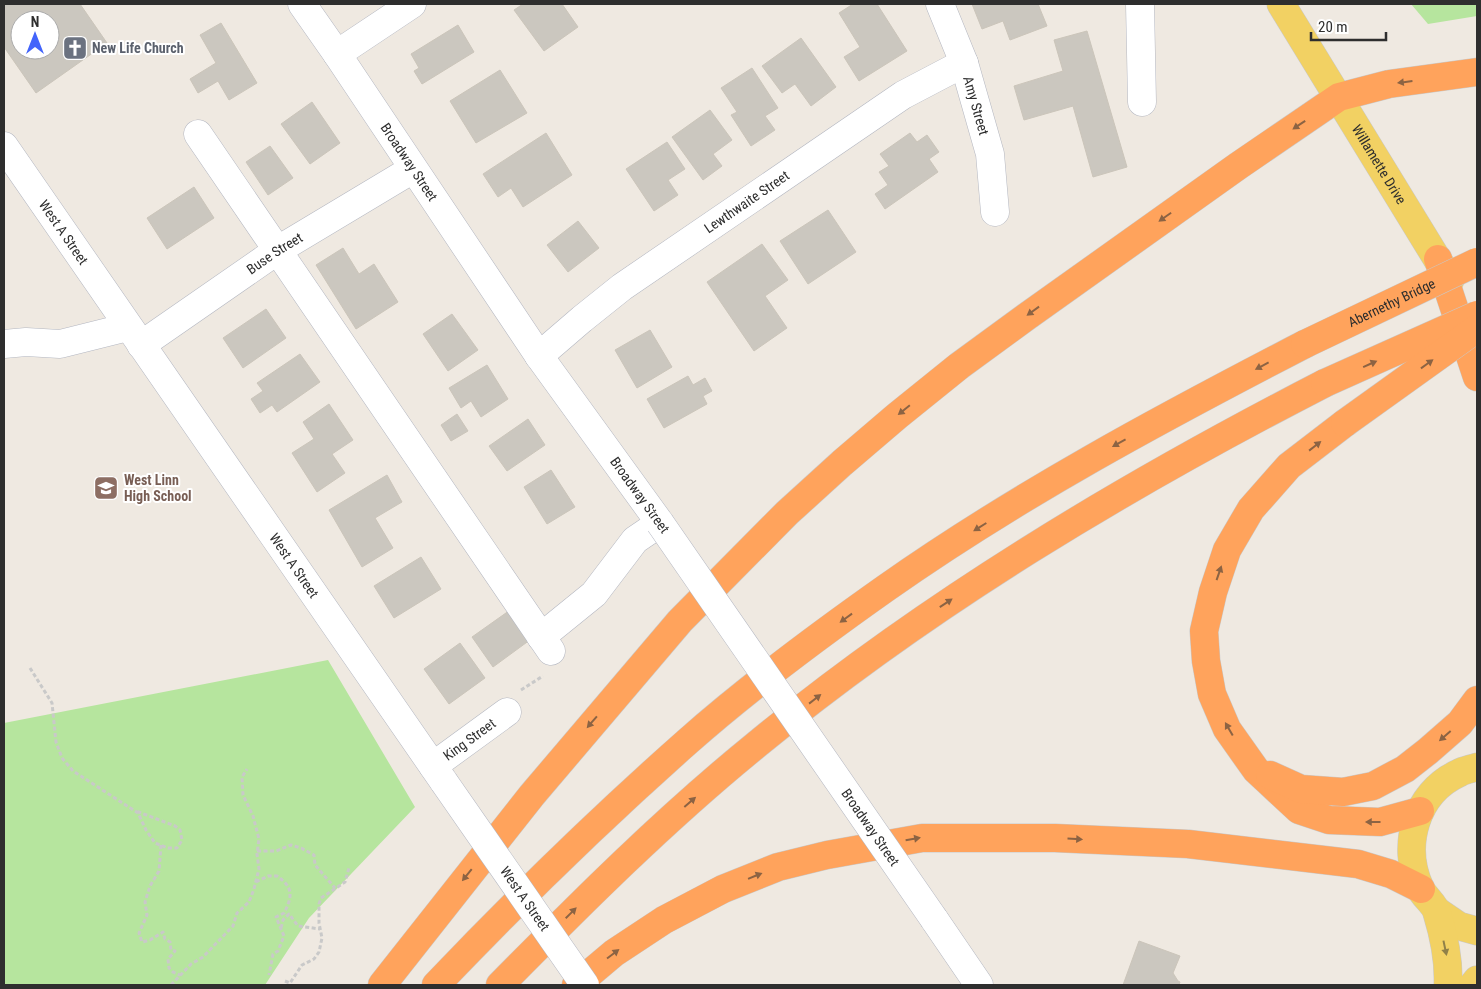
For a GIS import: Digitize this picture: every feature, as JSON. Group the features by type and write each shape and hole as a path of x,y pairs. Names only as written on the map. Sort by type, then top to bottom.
{"highway":[{"path":"382,985 474,867 598,715 680,621 794,507 842,463 959,366 1238,166 1340,97 1389,84 1465,74"},
{"path":"1438,259 1477,377"},
{"name":"Abernethy Bridge","path":"436,985 579,842 688,741 736,701 887,588 1063,475 1186,406 1306,344 1477,262"},
{"path":"500,985 588,896 683,808 755,745 849,672 907,630 1019,555 1157,473 1325,384 1477,315"},
{"path":"1420,811 1380,822 1329,820 1299,810 1256,770 1227,729 1212,694 1206,661 1204,631 1213,592 1227,550 1251,509 1289,466 1477,326"},
{"path":"1256,770 1301,788 1343,792 1373,786 1405,769 1428,751 1460,723 1477,700"},
{"path":"576,985 614,953 656,926 724,889 778,867 827,855 922,838 1055,838 1188,844 1358,864 1390,874 1421,889"}],"main road":[{"name":"Willamette Drive","path":"1281,4 1340,97 1477,326"},
{"path":"1477,767 1458,773 1436,789 1420,811 1412,836 1412,864 1421,889 1437,911 1459,926 1477,932"},
{"path":"1437,911 1448,966 1448,985"},
{"path":"1473,985 1477,980"}],"street":[{"name":"Broadway Street","path":"302,4 539,356 660,523 980,985"},
{"path":"337,54 412,4"},
{"name":"Amy Street","path":"940,4 964,64 990,154 994,212"},
{"path":"1140,4 1142,102"},
{"name":"Lewthwaite Street","path":"539,356 582,319 630,282 903,95 964,64"},
{"path":"198,134 546,645 594,594 636,540 660,523"},
{"name":"West A Street","path":"4,146 585,985"},
{"name":"Buse Street","path":"135,336 413,169"},
{"path":"4,344 26,342 60,344 135,336"},
{"name":"King Street","path":"439,774 512,702"}],"path":[{"path":"512,702 549,673 546,645"},
{"path":"30,668 52,703 56,742 62,758 73,771 136,811 180,830 182,840 178,848 168,848 155,843 136,811"},
{"path":"171,985 191,964 203,957 233,926 237,912 249,902 259,869 259,839 253,816 243,795 242,777 247,769"},
{"path":"161,846 159,871 150,886 145,902 147,916 139,934 142,942 150,940 163,932 165,939 170,942 171,950 175,951 168,959 169,968 173,972 180,974"},
{"path":"258,851 276,851 291,846 301,848 314,855 315,865 335,888"},
{"path":"285,981 290,983 302,965 314,959 319,952 322,938 319,904 321,898 345,882 349,868"},
{"path":"256,882 268,876 277,876 289,886 290,896 288,905 284,913 276,917 284,936 278,951 273,954 269,975"},
{"path":"281,929 284,920 289,914 298,926 320,929"}],"green space":[{"path":"1411,4 1477,4 1477,16 1428,24"},
{"path":"328,660 415,807 309,918 265,985 4,985 4,723"}],"building":[{"name":"New Life Church","path":"4,4 80,4 107,43 36,93 13,60 60,60 60,10 10,10 10,56 4,47"},
{"path":"523,4 562,4 578,27 544,51 514,10"},
{"path":"853,4 877,4 907,51 859,81 844,57 860,47 839,13"},
{"path":"972,4 1038,4 1047,26 1010,40 1003,21 982,29"},
{"path":"221,23 257,83 229,100 218,81 198,93 190,79 216,63 200,35"},
{"path":"458,25 474,52 422,84 414,71 419,68 411,54"},
{"path":"1087,31 1127,167 1093,177 1073,106 1024,120 1014,86 1063,71 1054,40"},
{"path":"801,38 836,87 811,106 795,84 782,93 762,66"},
{"path":"752,68 778,108 765,116 775,130 751,146 731,115 737,112 721,88"},
{"path":"500,70 527,113 476,143 450,101"},
{"path":"312,102 340,143 310,164 281,124"},
{"path":"710,110 732,140 713,154 722,166 703,180 672,137"},
{"path":"546,133 572,175 523,207 511,188 498,197 483,174"},
{"path":"910,133 917,142 927,135 939,152 929,159 938,172 885,209 875,194 888,185 879,172 889,166 880,154"},
{"path":"667,142 685,169 668,180 678,195 654,211 626,169"},
{"path":"270,146 293,178 268,195 246,162"},
{"path":"194,187 214,218 167,249 147,218"},
{"path":"828,210 856,252 808,284 780,241"},
{"path":"578,221 599,248 568,272 547,245"},
{"path":"762,244 788,280 765,296 787,328 754,351 707,282"},
{"path":"343,248 359,274 374,264 398,302 356,329 316,265"},
{"path":"266,309 286,338 243,368 223,338"},
{"path":"452,314 478,350 448,371 423,334"},
{"path":"650,330 672,367 637,388 615,350"},
{"path":"300,354 320,382 277,412 272,405 260,413 251,399 263,391 257,383"},
{"path":"487,365 508,399 481,417 471,401 461,408 449,388"},
{"path":"688,376 693,385 705,378 712,391 703,396 707,404 664,428 647,399"},
{"path":"329,404 353,440 332,454 345,473 317,492 292,453 314,439 303,422"},
{"path":"457,414 468,431 451,441 441,425"},
{"path":"528,419 545,445 507,471 489,446"},
{"path":"551,470 575,507 547,524 524,487"},
{"path":"387,475 402,502 375,518 393,548 362,567 329,510"},
{"path":"421,557 441,589 394,618 374,586"},
{"path":"513,608 534,637 493,667 472,637"},
{"path":"460,643 485,678 449,704 424,669"},
{"path":"1139,941 1180,956 1173,973 1180,982 1179,985 1123,985"}],"place":[{"name":"New Life Church","path":"75,48"},
{"name":"West Linn High School","path":"106,488"}]}
